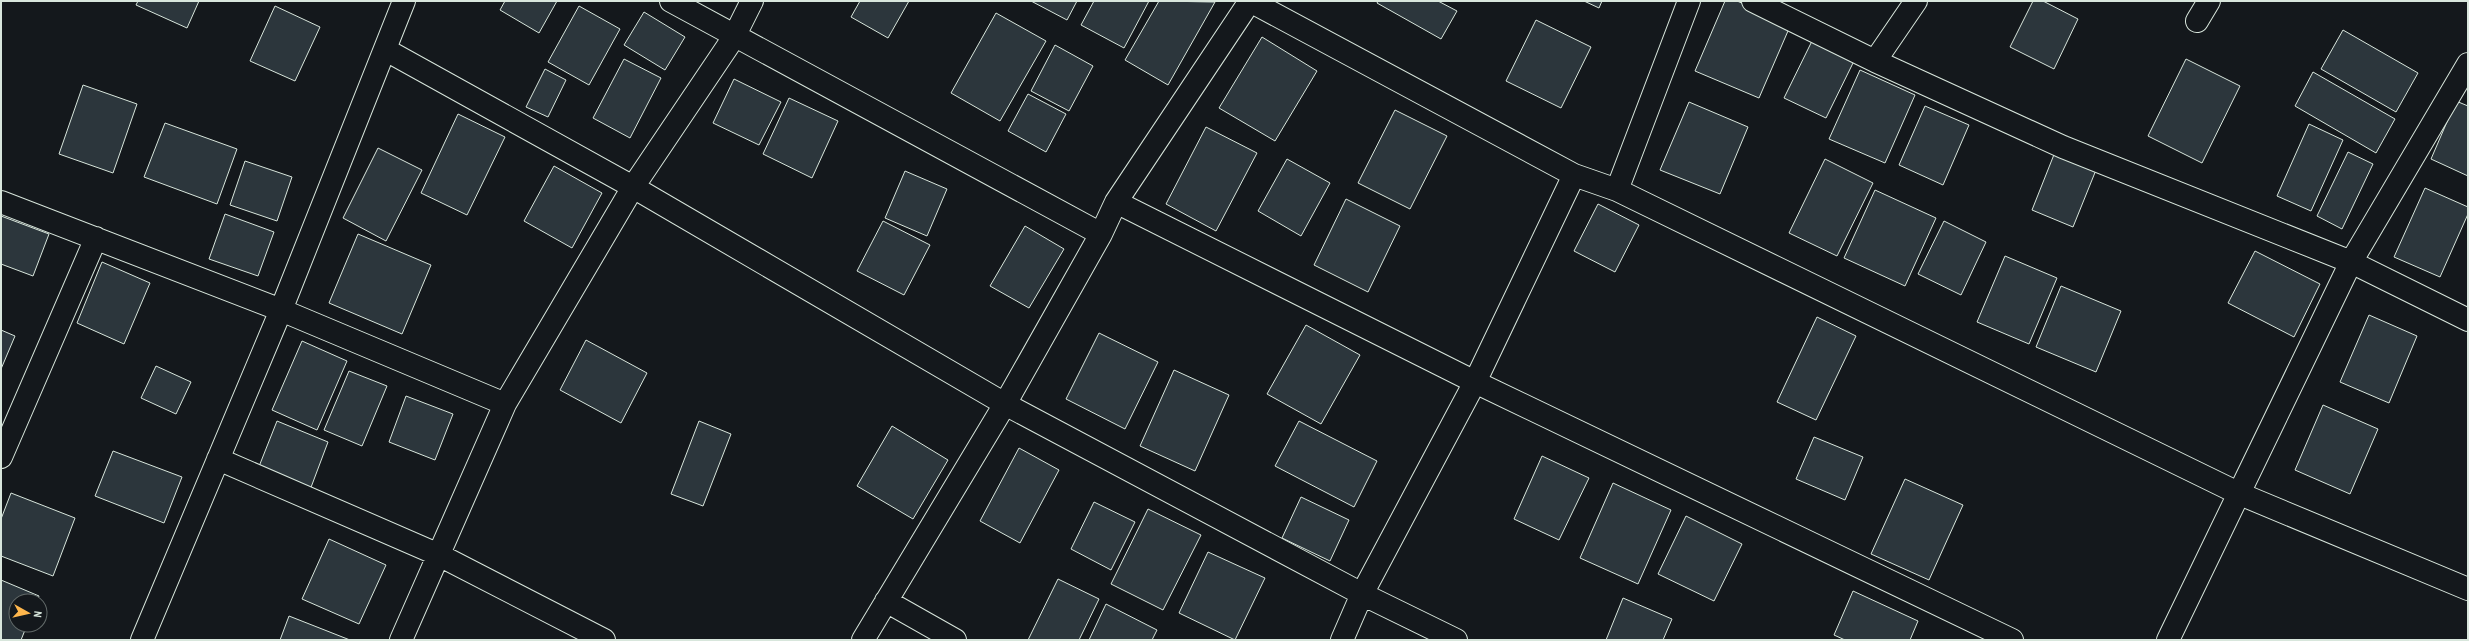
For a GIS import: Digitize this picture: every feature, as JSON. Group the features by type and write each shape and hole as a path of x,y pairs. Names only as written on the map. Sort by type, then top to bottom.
{"street":[{"path":"142,640 281,310 386,50 404,1"},
{"path":"671,1 734,37 1101,234"},
{"path":"401,640 505,404 633,187 734,37 752,1"},
{"path":"863,640 1005,404 1101,234 1116,202 1250,1 1574,175 1617,190 2240,494 2468,590"},
{"path":"1617,190 1689,1"},
{"path":"1753,1 1875,61 2063,147 2351,262 2468,320"},
{"path":"1875,61 1916,1"},
{"path":"2197,21 2209,1"},
{"path":"386,50 633,187 1005,404 1362,594 1456,640"},
{"path":"2168,640 2351,262 2468,64"},
{"path":"1342,640 1362,594 1475,382 1574,175"},
{"path":"1,202 281,310 505,404"},
{"path":"1116,202 1475,382 2012,640"},
{"path":"1,457 96,238"},
{"path":"218,459 439,555 604,640"},
{"path":"886,601 955,640"}],"building":[{"path":"138,1 199,1 187,28 136,5"},
{"path":"505,1 557,1 539,33 500,10"},
{"path":"860,1 909,1 888,38 851,17"},
{"path":"1031,1 1077,1 1067,20"},
{"path":"1094,1 1149,1 1124,48 1081,25"},
{"path":"1159,1 1215,2 1168,85 1125,60"},
{"path":"1378,1 1438,1 1457,11 1441,39 1377,3"},
{"path":"1584,1 1602,1 1599,8"},
{"path":"1725,1 1737,1 1791,24 1759,98 1695,71"},
{"path":"2033,1 2043,1 2078,19 2054,69 2010,47"},
{"path":"275,6 320,27 295,81 250,61"},
{"path":"579,6 620,29 589,85 548,62"},
{"path":"644,12 685,37 665,70 624,45"},
{"path":"996,13 1046,41 1000,121 951,93"},
{"path":"1536,20 1591,47 1561,108 1506,81"},
{"path":"2343,30 2418,73 2396,112 2321,69"},
{"path":"1262,37 1317,71 1275,141 1219,108"},
{"path":"1812,41 1854,61 1826,118 1784,98"},
{"path":"1055,45 1093,66 1069,111 1031,91"},
{"path":"624,59 661,78 630,138 593,118"},
{"path":"2186,59 2240,86 2202,163 2148,136"},
{"path":"545,69 566,80 548,117 526,107"},
{"path":"1860,70 1915,95 1885,163 1829,139"},
{"path":"2313,72 2395,119 2376,153 2295,106"},
{"path":"734,79 781,102 759,145 713,123"},
{"path":"83,85 137,104 113,173 59,154"},
{"path":"1028,94 1066,114 1046,152 1008,131"},
{"path":"789,98 838,121 812,178 763,154"},
{"path":"2456,101 2468,106 2468,176 2431,159"},
{"path":"1689,102 1748,127 1720,194 1660,170"},
{"path":"1925,106 1969,125 1943,185 1899,165"},
{"path":"1395,110 1447,136 1410,209 1358,183"},
{"path":"458,114 505,137 467,215 421,193"},
{"path":"165,123 237,149 217,204 144,177"},
{"path":"2309,124 2343,140 2311,211 2277,196"},
{"path":"1206,127 1257,153 1216,231 1166,204"},
{"path":"378,148 422,170 386,241 343,218"},
{"path":"2055,152 2096,170 2073,227 2032,210"},
{"path":"2348,152 2373,164 2342,229 2317,216"},
{"path":"1287,159 1330,183 1301,236 1258,211"},
{"path":"1825,159 1873,183 1837,256 1789,233"},
{"path":"245,161 292,177 277,221 230,205"},
{"path":"554,166 602,193 572,248 524,221"},
{"path":"905,171 947,189 927,236 885,218"},
{"path":"2425,188 2468,207 2468,214 2440,277 2394,257"},
{"path":"1875,190 1936,218 1905,286 1844,258"},
{"path":"1346,199 1400,226 1368,292 1314,265"},
{"path":"1598,204 1639,225 1615,272 1574,251"},
{"path":"225,214 274,232 258,276 209,259"},
{"path":"1,216 49,234 33,276 1,264"},
{"path":"883,221 930,245 904,295 857,271"},
{"path":"1944,221 1986,242 1961,295 1918,274"},
{"path":"1025,226 1064,249 1029,308 990,286"},
{"path":"358,234 431,265 402,334 329,303"},
{"path":"2255,251 2320,284 2294,337 2228,303"},
{"path":"2005,256 2057,278 2029,344 1977,322"},
{"path":"102,262 150,283 124,344 77,323"},
{"path":"2061,286 2121,311 2096,372 2036,347"},
{"path":"2369,315 2417,336 2389,403 2340,382"},
{"path":"1817,317 1856,336 1816,420 1777,402"},
{"path":"1306,325 1360,355 1321,424 1267,394"},
{"path":"1,330 15,336 1,369"},
{"path":"1099,333 1158,362 1125,429 1066,399"},
{"path":"586,340 647,373 621,423 560,390"},
{"path":"302,341 347,361 317,430 272,410"},
{"path":"156,366 191,382 176,414 141,398"},
{"path":"1174,370 1229,395 1195,471 1140,446"},
{"path":"349,371 387,386 362,446 324,430"},
{"path":"406,396 453,414 435,460 389,442"},
{"path":"2323,405 2378,429 2350,494 2295,470"},
{"path":"277,421 328,442 310,490 258,469"},
{"path":"699,421 731,434 703,506 671,494"},
{"path":"1299,421 1377,461 1354,507 1275,466"},
{"path":"892,426 948,460 913,519 857,486"},
{"path":"1814,437 1863,457 1845,500 1796,479"},
{"path":"1019,448 1059,470 1020,543 980,521"},
{"path":"113,451 182,477 164,523 95,496"},
{"path":"1542,456 1589,478 1559,540 1514,519"},
{"path":"1905,479 1963,505 1929,580 1871,554"},
{"path":"1613,483 1671,510 1638,584 1580,558"},
{"path":"11,493 75,518 53,576 1,556 1,519"},
{"path":"1301,497 1349,520 1330,561 1282,538"},
{"path":"1094,502 1135,522 1111,570 1071,549"},
{"path":"1148,509 1201,535 1163,610 1111,584"},
{"path":"1686,516 1742,544 1714,601 1658,574"},
{"path":"329,539 386,565 359,624 302,599"},
{"path":"1208,552 1265,578 1235,640 1179,613"},
{"path":"1058,579 1099,599 1079,640 1028,640"},
{"path":"1,580 32,593 8,593 8,633 24,633 21,640 1,640"},
{"path":"1853,591 1918,621 1910,640 1845,640 1834,635"},
{"path":"1623,598 1672,619 1663,640 1606,640"},
{"path":"1106,604 1157,630 1152,640 1089,640"},
{"path":"289,616 350,640 280,640"}]}
